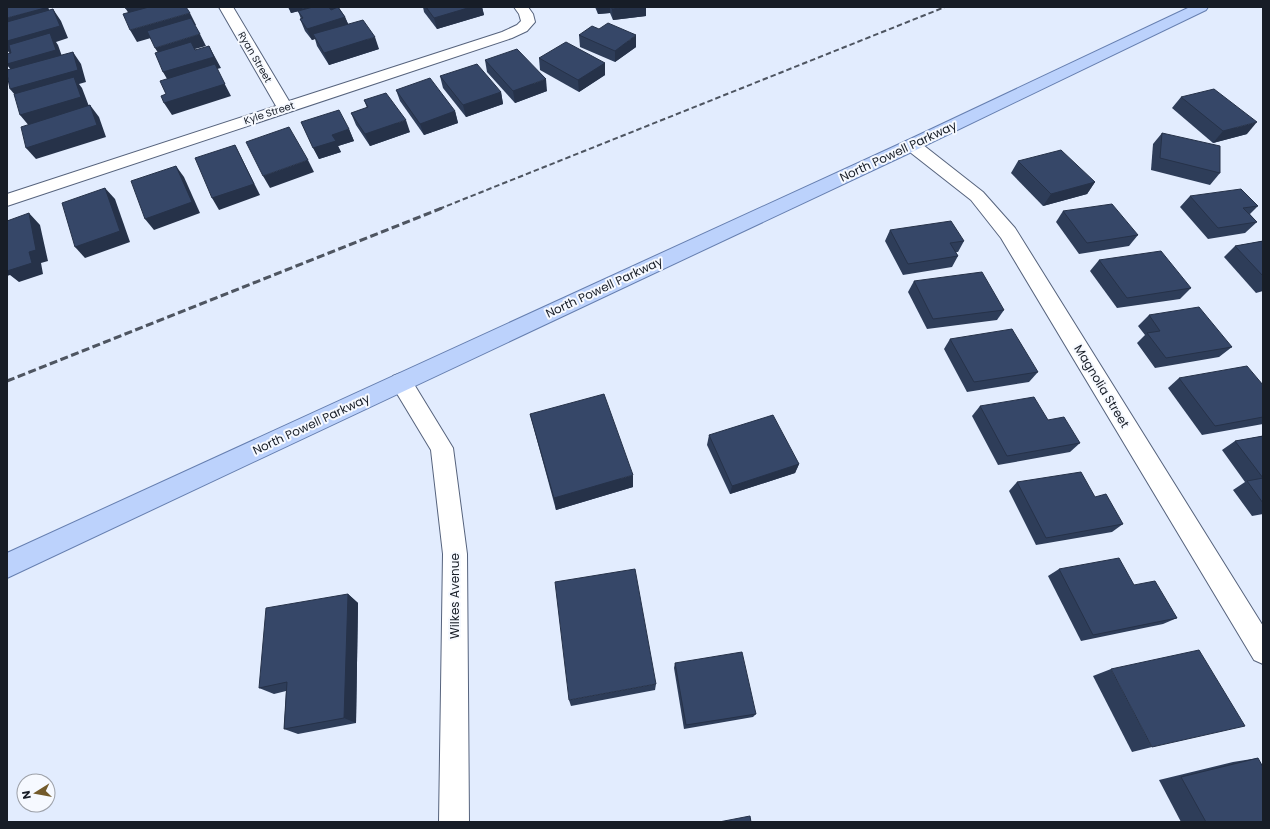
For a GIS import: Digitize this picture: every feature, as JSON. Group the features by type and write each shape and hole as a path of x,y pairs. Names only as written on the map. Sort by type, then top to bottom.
{"main road":[{"name":"North Powell Parkway","path":"7,566 912,145 1201,7"}],"street":[{"name":"Ryan Street","path":"226,7 285,108"},
{"name":"Kyle Street","path":"7,200 507,35 522,28 528,22 526,14 521,7"},
{"name":"Magnolia Street","path":"912,145 977,196 1008,233 1263,651"},
{"name":"Wilkes Avenue","path":"401,382 442,448 455,554 454,822"}],"building":[{"path":"7,7 45,7 45,8 7,18"},
{"path":"149,7 186,7 190,13 130,30 123,14"},
{"path":"313,7 329,7 331,10 338,7 345,17 307,29 300,19 303,18 298,11"},
{"path":"426,7 471,7 434,18"},
{"path":"612,7 627,7 612,9"},
{"path":"53,9 60,26 7,41 7,22"},
{"path":"191,18 200,34 155,48 147,31"},
{"path":"363,20 375,37 324,53 313,34"},
{"path":"608,23 636,35 615,51 579,35 592,26 599,29"},
{"path":"50,33 56,50 7,64 7,54 11,53 9,45"},
{"path":"191,42 195,50 209,46 214,57 163,72 155,53"},
{"path":"566,42 605,63 578,80 539,58"},
{"path":"517,49 546,79 513,91 485,60"},
{"path":"73,52 78,70 10,89 7,70"},
{"path":"215,64 225,84 164,103 161,96 166,94 160,81"},
{"path":"477,64 501,92 463,105 440,76"},
{"path":"74,77 81,97 20,115 14,94"},
{"path":"430,78 455,111 420,124 396,90"},
{"path":"1214,89 1257,122 1223,131 1181,97"},
{"path":"386,93 406,120 365,134 351,113 368,107 364,100"},
{"path":"90,105 97,125 26,148 21,127"},
{"path":"339,110 349,129 332,135 336,141 313,148 301,122"},
{"path":"289,127 308,160 263,176 246,142"},
{"path":"1162,133 1220,146 1220,173 1160,158"},
{"path":"235,145 254,184 212,198 195,158"},
{"path":"1061,150 1095,182 1051,194 1018,161"},
{"path":"176,166 192,202 145,219 131,181"},
{"path":"105,188 120,231 75,247 62,203"},
{"path":"1241,189 1258,206 1243,208 1257,222 1218,228 1190,196"},
{"path":"1112,204 1138,235 1087,243 1063,211"},
{"path":"29,213 36,250 29,252 32,263 7,271 7,221"},
{"path":"951,221 964,241 950,243 958,256 908,264 890,230"},
{"path":"1263,241 1263,276 1235,246"},
{"path":"1161,251 1191,288 1127,298 1099,260"},
{"path":"982,272 1004,310 933,319 914,281"},
{"path":"1199,307 1232,347 1166,358 1147,333 1160,331 1149,315"},
{"path":"1012,329 1038,372 974,382 950,339"},
{"path":"1247,366 1263,385 1263,417 1215,426 1179,378"},
{"path":"604,394 633,475 554,498 530,414"},
{"path":"1034,397 1048,420 1064,417 1080,443 1007,456 980,406"},
{"path":"773,415 799,464 732,486 709,435"},
{"path":"1263,436 1263,478 1235,441"},
{"path":"1081,472 1095,497 1106,494 1123,524 1046,538 1017,482"},
{"path":"1263,478 1263,503 1247,481"},
{"path":"1119,558 1134,585 1155,581 1177,618 1093,635 1059,569"},
{"path":"635,569 656,684 569,700 555,582"},
{"path":"348,594 344,718 284,729 287,682 259,688 266,608"},
{"path":"1199,650 1245,726 1152,747 1111,669"},
{"path":"742,652 756,714 686,725 675,663"},
{"path":"1258,758 1263,767 1263,822 1206,822 1181,777"},
{"path":"750,816 751,822 719,822"}],"railway":[{"path":"439,209 945,7"},
{"path":"7,381 442,208"}]}
